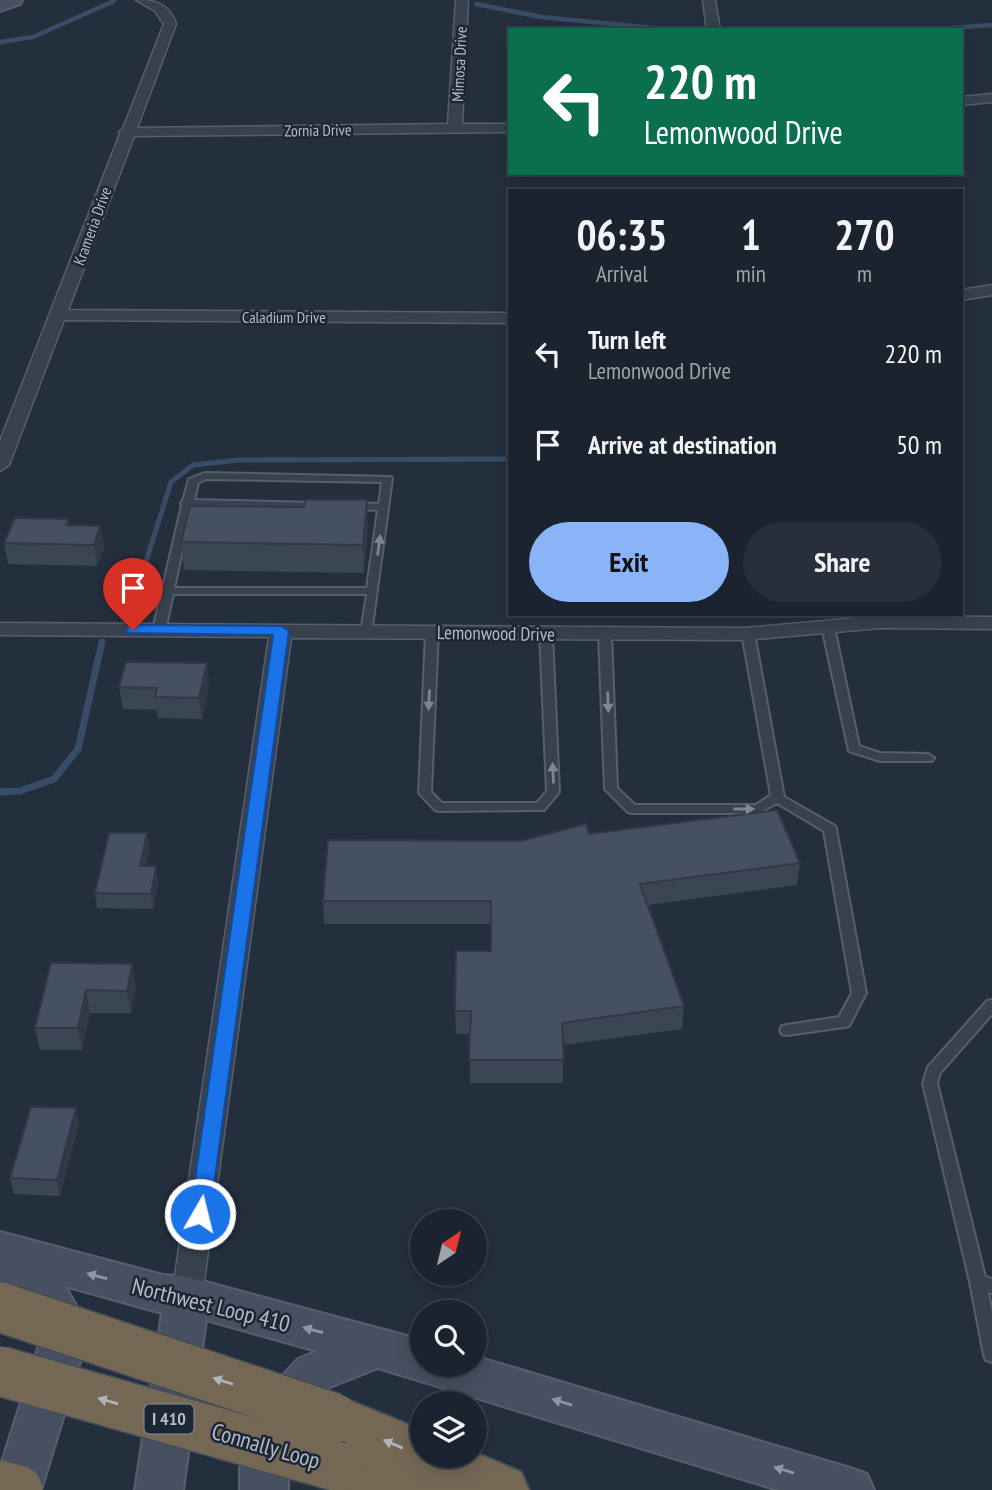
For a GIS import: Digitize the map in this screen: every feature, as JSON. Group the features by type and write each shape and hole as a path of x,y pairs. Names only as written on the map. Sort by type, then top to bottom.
{"highway":[{"path":"0,1307 336,1443 501,1490"},
{"name":"Connally Loop","path":"0,1371 336,1443 410,1490"},
{"path":"0,1485 18,1490"}],"main road":[{"path":"0,5 13,0"},
{"name":"Northwest Loop 410","path":"0,1250 163,1294 187,1296 410,1356"},
{"path":"0,1265 43,1289 56,1309 65,1336 18,1490"},
{"path":"159,1490 187,1296"},
{"path":"264,1490 264,1468 272,1419 314,1373 379,1347"},
{"path":"478,1377 850,1490"}],"street":[{"name":"Krameria Drive","path":"0,465 60,316 127,132 170,24 167,14 161,8 142,0"},
{"name":"Mimosa Drive","path":"455,128 462,0"},
{"path":"709,0 714,28"},
{"path":"963,101 992,98"},
{"name":"Zornia Drive","path":"127,132 508,128"},
{"path":"963,295 992,290"},
{"name":"Caladium Drive","path":"60,316 508,318"},
{"name":"Lemonwood Drive","path":"0,629 605,634 748,633 837,622 992,623"},
{"path":"187,1296 281,631"}],"lane":[{"path":"159,630 186,503 193,481 205,476 387,479 367,632"},
{"path":"186,503 331,506"},
{"path":"344,506 384,507"},
{"path":"169,591 372,591"},
{"path":"837,622 853,748 869,755 888,758 928,758"},
{"path":"432,632 425,793 439,807 540,807 554,792 546,633"},
{"path":"748,633 778,798 830,830 859,993 844,1022 787,1030"},
{"path":"605,634 611,789 632,809 758,809 778,798"},
{"path":"992,1005 933,1070 930,1083 985,1284 992,1355"}],"building":[{"path":"306,500 367,500 363,545 181,542 190,506 304,507"},
{"path":"15,518 68,519 66,525 100,526 94,545 4,543"},
{"path":"126,662 207,663 199,698 155,697 157,688 119,687"},
{"path":"777,810 800,863 640,884 684,1006 562,1023 564,1060 469,1060 471,1011 455,1011 456,951 491,951 491,901 323,901 328,840 521,841 586,824 589,834"},
{"path":"109,833 147,833 140,866 156,866 151,894 95,893"},
{"path":"51,963 132,964 127,991 86,990 78,1028 35,1028"},
{"path":"31,1107 76,1108 57,1180 10,1178"}],"waterway":[{"path":"0,42 33,37 114,1"},
{"path":"476,4 541,17 654,28"},
{"path":"950,28 992,25"},
{"path":"143,571 171,482 193,465 239,460 508,459"},
{"path":"124,615 134,599 144,569"},
{"path":"0,792 20,791 54,779 78,749 102,642"}],"route":[{"path":"133,630 281,631 200,1214"}]}
